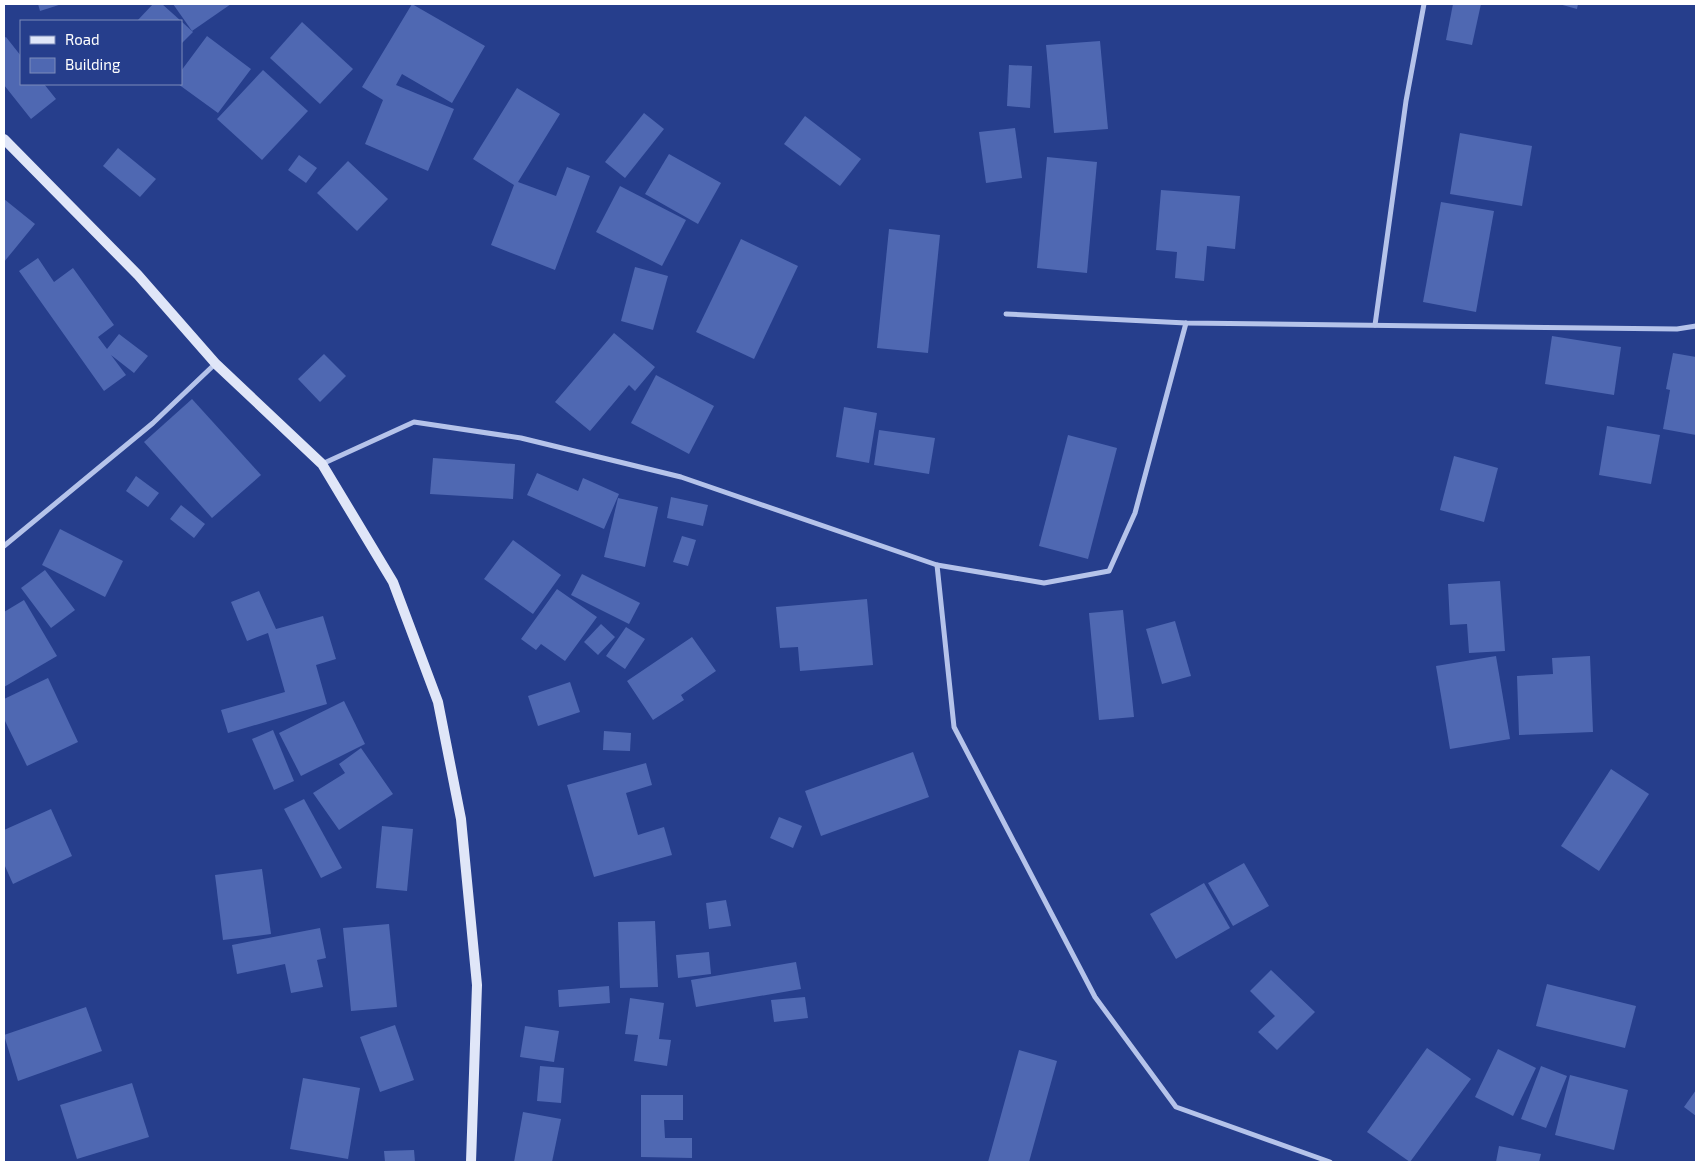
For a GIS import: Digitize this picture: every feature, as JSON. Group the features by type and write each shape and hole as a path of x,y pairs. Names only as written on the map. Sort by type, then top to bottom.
{"street":[{"path":"1375,325 1406,101 1424,4"},
{"path":"4,139 138,275 216,364 322,464 393,582 438,702 461,819 477,985 471,1162"},
{"path":"1006,314 1186,323 1677,329 1696,326"},
{"path":"322,464 414,422 522,438 681,477 937,565 1044,583 1109,570 1135,513 1186,323"},
{"path":"4,546 153,423 216,364"},
{"path":"937,565 954,727 1095,997 1176,1107 1330,1162"}],"building":[{"path":"38,4 62,4 40,11"},
{"path":"153,4 162,4 180,20 138,20"},
{"path":"173,4 231,4 192,31"},
{"path":"412,4 485,46 452,103 402,74 396,85 454,109 428,171 365,144 383,100 362,87"},
{"path":"1453,4 1481,4 1472,45 1446,40"},
{"path":"1559,4 1578,4 1577,9"},
{"path":"182,22 193,32 182,43"},
{"path":"302,22 353,69 320,104 270,58"},
{"path":"207,36 251,69 218,113 179,85 182,85 182,70"},
{"path":"6,37 20,55 20,85 45,85 56,99 31,119 4,85 4,38"},
{"path":"1100,41 1108,129 1054,133 1046,45"},
{"path":"1009,65 1032,66 1030,108 1007,106"},
{"path":"263,70 308,111 262,160 217,119"},
{"path":"517,88 560,114 518,182 556,196 567,167 590,176 555,270 491,245 514,185 473,159"},
{"path":"644,113 664,129 625,178 605,162"},
{"path":"805,116 861,159 840,186 784,144"},
{"path":"1015,128 1022,178 986,183 979,132"},
{"path":"1460,133 1532,146 1522,206 1450,194"},
{"path":"118,148 156,179 140,197 103,166"},
{"path":"669,154 721,183 698,224 645,194"},
{"path":"299,155 317,168 306,183 288,170"},
{"path":"1047,157 1097,162 1087,273 1037,268"},
{"path":"348,161 388,199 357,231 317,193"},
{"path":"620,186 686,220 662,266 596,232"},
{"path":"1161,190 1240,196 1235,249 1207,246 1204,281 1175,278 1177,252 1156,250"},
{"path":"4,199 35,224 4,262"},
{"path":"1441,202 1494,211 1476,312 1423,302"},
{"path":"889,229 940,235 928,353 877,348"},
{"path":"741,239 798,266 754,359 696,332"},
{"path":"38,258 54,282 73,268 114,325 98,337 107,349 119,334 148,356 134,373 111,355 126,375 104,391 19,271"},
{"path":"635,267 668,276 653,330 621,321"},
{"path":"614,333 655,367 635,391 629,385 590,431 555,402"},
{"path":"1552,336 1621,347 1614,395 1545,384"},
{"path":"1673,353 1696,357 1696,435 1663,429 1670,390 1666,389"},
{"path":"324,354 346,376 320,402 298,379"},
{"path":"656,375 714,406 689,454 631,423"},
{"path":"192,399 261,475 212,518 144,442"},
{"path":"844,407 877,413 869,463 836,457"},
{"path":"1607,426 1660,435 1651,484 1599,475"},
{"path":"879,430 935,438 929,474 874,465"},
{"path":"1068,435 1117,448 1088,559 1039,546"},
{"path":"1454,456 1498,468 1484,522 1440,510"},
{"path":"433,458 515,464 513,499 430,494"},
{"path":"537,473 578,491 583,478 619,494 604,529 527,495"},
{"path":"136,476 159,493 148,507 126,491"},
{"path":"671,497 708,505 703,526 667,518"},
{"path":"618,498 658,507 645,567 604,557"},
{"path":"181,505 205,524 194,538 170,519"},
{"path":"60,529 123,561 105,597 42,565"},
{"path":"682,536 696,540 688,566 673,562"},
{"path":"513,540 561,575 533,614 484,579"},
{"path":"45,570 75,610 51,628 21,588"},
{"path":"582,574 640,603 629,624 571,595"},
{"path":"1500,581 1505,651 1469,653 1467,624 1450,625 1448,584"},
{"path":"557,589 597,617 565,661 541,644 536,650 521,639"},
{"path":"259,591 276,629 323,616 336,659 316,665 327,704 228,733 221,710 285,692 268,633 247,641 231,602"},
{"path":"867,599 873,665 800,671 798,647 780,648 776,607"},
{"path":"24,600 57,656 4,687 4,612"},
{"path":"1123,610 1134,717 1099,720 1089,613"},
{"path":"1175,621 1191,676 1162,684 1146,629"},
{"path":"601,624 615,637 598,655 584,642"},
{"path":"626,627 645,639 625,669 606,656"},
{"path":"692,637 716,671 681,695 684,700 653,720 627,681"},
{"path":"1496,656 1510,739 1450,749 1436,666"},
{"path":"1590,656 1593,732 1519,735 1517,676 1553,674 1552,658"},
{"path":"48,678 78,742 27,766 4,719 4,699"},
{"path":"570,682 580,712 538,726 528,696"},
{"path":"344,701 365,744 301,776 279,733"},
{"path":"273,730 294,781 274,790 252,739"},
{"path":"604,731 631,733 630,751 603,750"},
{"path":"361,748 393,794 339,830 313,793 345,773 339,764"},
{"path":"913,752 929,797 821,836 805,791"},
{"path":"646,763 652,785 626,793 638,835 664,827 672,855 594,877 567,785"},
{"path":"1611,769 1649,794 1599,871 1561,846"},
{"path":"304,799 342,868 321,878 284,809"},
{"path":"51,809 72,856 13,884 4,864 4,830"},
{"path":"779,817 802,826 793,848 770,838"},
{"path":"382,826 413,829 407,891 376,888"},
{"path":"1244,863 1269,906 1233,926 1208,883"},
{"path":"262,869 271,934 223,940 215,875"},
{"path":"1204,883 1230,928 1176,959 1150,914"},
{"path":"726,900 731,926 709,929 706,903"},
{"path":"655,921 658,987 620,988 618,922"},
{"path":"389,924 397,1007 351,1011 343,928"},
{"path":"320,928 326,958 317,960 323,987 291,993 285,964 237,974 232,945"},
{"path":"709,952 711,974 678,978 676,955"},
{"path":"796,962 801,989 696,1007 691,980"},
{"path":"1271,970 1315,1012 1277,1050 1258,1032 1275,1016 1250,991"},
{"path":"1547,984 1636,1006 1625,1048 1536,1026"},
{"path":"609,986 610,1003 559,1007 558,990"},
{"path":"805,997 808,1018 774,1022 771,1000"},
{"path":"630,998 664,1003 659,1039 671,1040 667,1066 634,1061 638,1035 625,1034"},
{"path":"86,1007 102,1051 18,1081 4,1035"},
{"path":"395,1025 414,1080 380,1092 360,1037"},
{"path":"525,1026 559,1031 554,1062 520,1057"},
{"path":"1427,1048 1471,1079 1410,1162 1367,1132"},
{"path":"1498,1049 1536,1068 1513,1116 1475,1097"},
{"path":"1019,1050 1057,1061 1029,1162 988,1162"},
{"path":"540,1066 564,1068 561,1103 537,1101"},
{"path":"1541,1066 1567,1076 1546,1128 1521,1119"},
{"path":"1570,1075 1628,1090 1614,1150 1555,1135"},
{"path":"303,1078 360,1088 348,1159 290,1149"},
{"path":"132,1083 149,1137 77,1159 60,1105"},
{"path":"1696,1090 1696,1116 1684,1107"},
{"path":"641,1095 683,1095 683,1120 664,1120 665,1138 692,1138 692,1158 641,1157"},
{"path":"523,1112 561,1119 552,1162 514,1162"},
{"path":"1499,1146 1541,1154 1539,1162 1496,1162"},
{"path":"414,1150 415,1162 385,1162 384,1151"}]}
